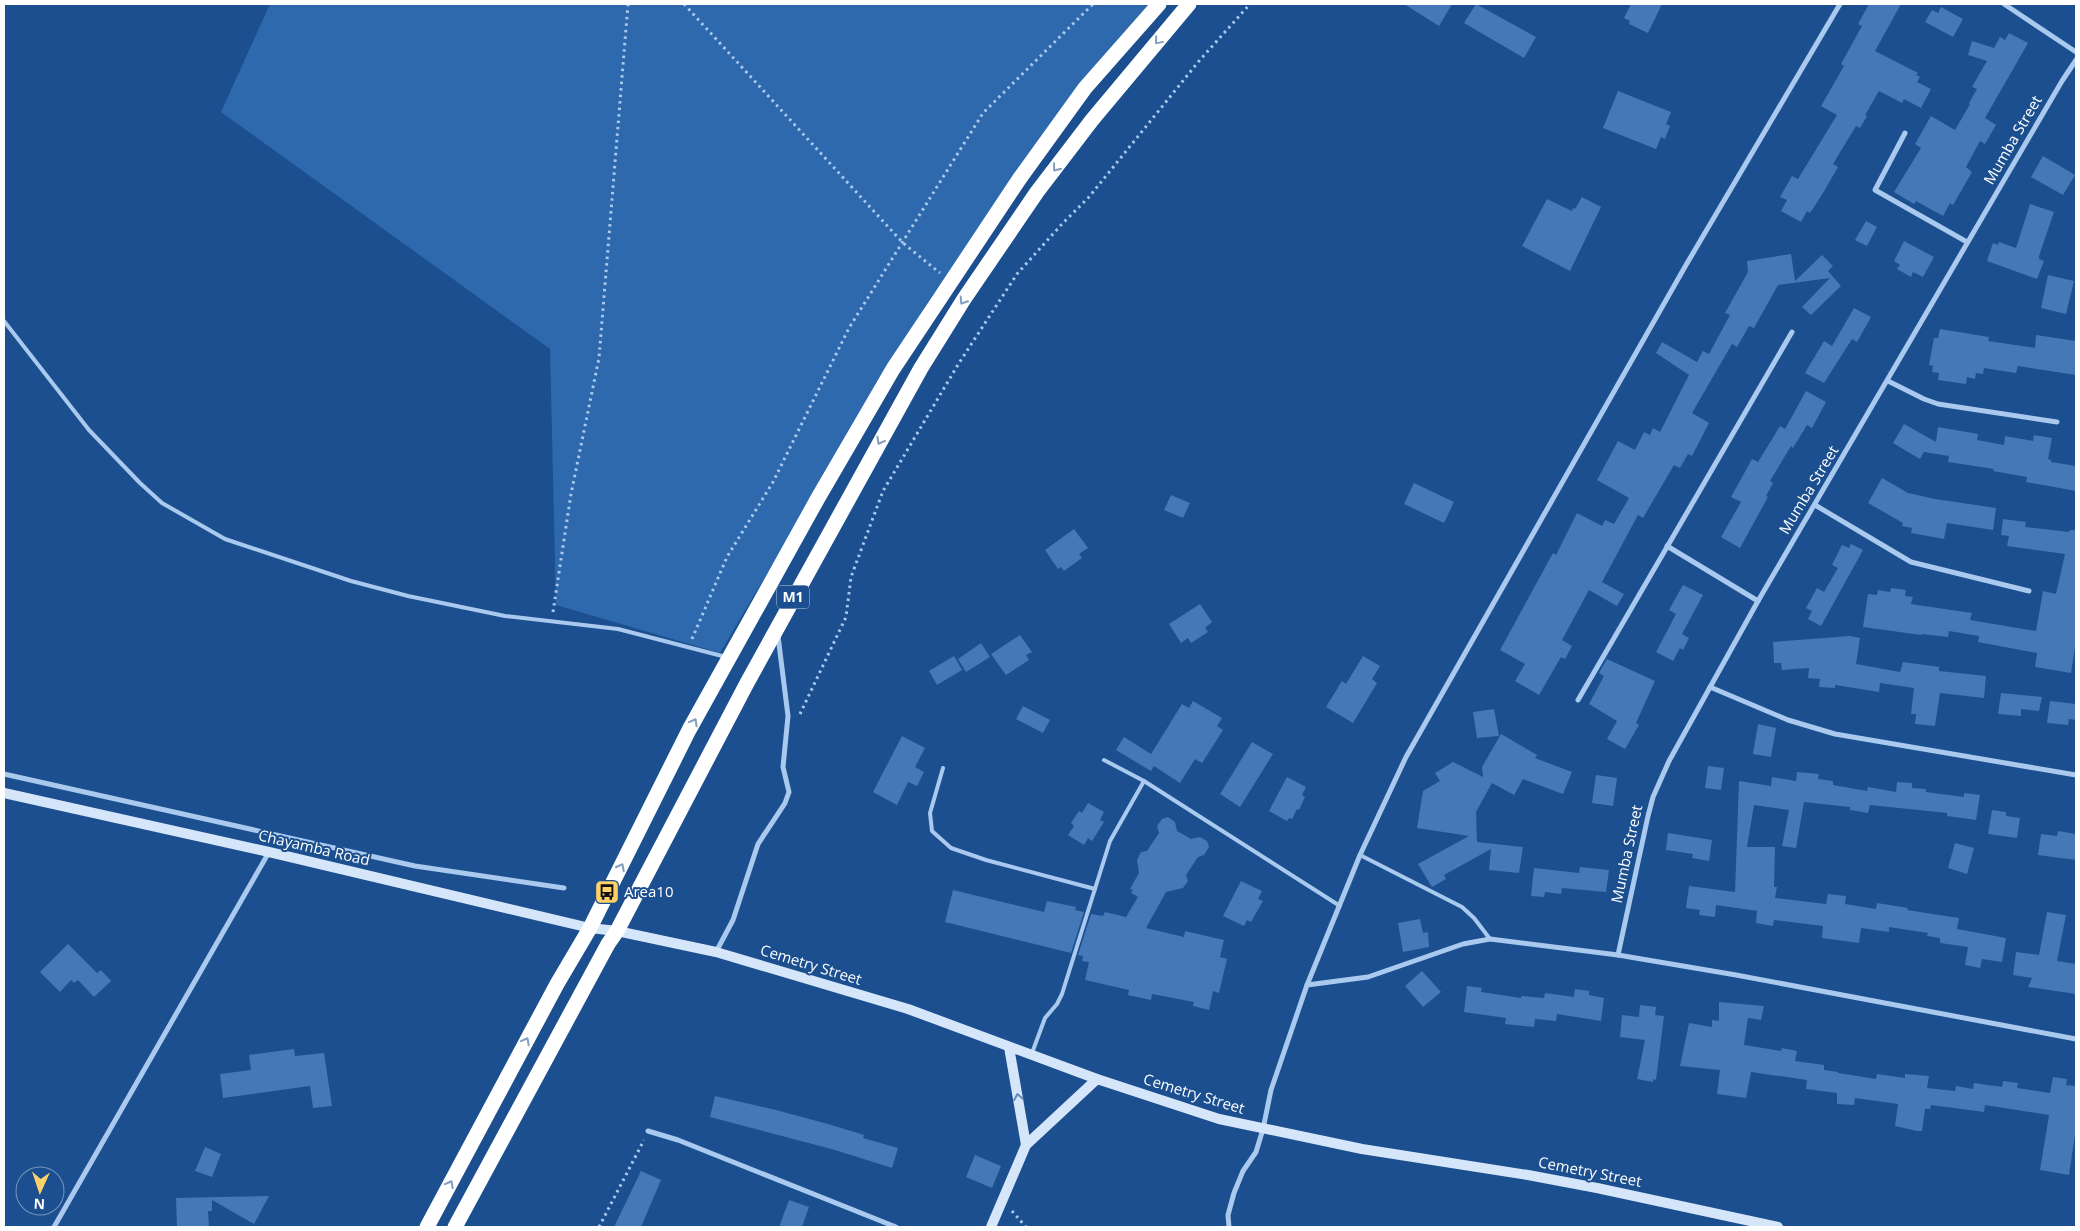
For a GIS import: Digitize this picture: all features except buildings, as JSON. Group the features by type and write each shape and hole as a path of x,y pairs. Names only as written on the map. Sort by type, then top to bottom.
{"highway":[{"name":"M1","path":"427,1227 557,984 590,928 689,730 818,498 893,370 950,281 1020,178 1085,88 1159,4"},
{"name":"M1","path":"455,1227 500,1140 608,944 618,931 776,628 921,368 964,300 1037,192 1092,120 1189,4"}],"street":[{"path":"1230,1227 1228,1215 1234,1193 1243,1171 1256,1152 1271,1090 1307,986 1360,855 1406,757 1686,265 1840,4"},
{"path":"2004,4 2076,52"},
{"name":"Mumba Street","path":"1618,956 1653,797 1669,761 1758,601 1888,381 1967,242 2076,60"},
{"path":"1906,133 1875,190 1967,242"},
{"path":"1578,700 1792,332"},
{"path":"1888,381 1938,404 2057,422"},
{"path":"1815,505 1912,562 2028,591"},
{"path":"1667,546 1758,601"},
{"path":"716,952 734,920 758,844 785,803 789,792 783,767 788,716 776,628"},
{"path":"1710,687 1788,720 1835,734 2076,775"},
{"path":"4,774 415,866 564,888"},
{"name":"Chayamba Road","path":"4,793 269,852 590,928 618,931"},
{"path":"54,1227 269,852"},
{"name":"Cemetry Street","path":"618,931 716,952 908,1009 1097,1079 1184,1108 1263,1129 1362,1149 1528,1175 1778,1227"},
{"path":"1307,986 1368,977 1463,944 1490,939 1618,956 1746,977 2076,1039"},
{"path":"1009,1047 1026,1145"},
{"path":"991,1227 1026,1145 1097,1079"},
{"path":"648,1131 678,1140 896,1227"}],"lane":[{"path":"4,321 89,430 140,484 162,503 225,539 352,581 460,608 552,623 618,629 729,658"},
{"path":"1104,760 1144,781 1340,906"},
{"path":"943,768 930,813 932,832 950,848 996,863 1095,889"},
{"path":"1032,1055 1045,1018 1062,994 1110,841 1144,781"},
{"path":"1360,855 1462,907 1474,918 1490,939"}],"path":[{"path":"552,623 571,494 599,358 628,4"},
{"path":"684,4 903,243 950,281"},
{"path":"687,648 727,557 773,482 848,328 983,113 1094,4"},
{"path":"797,720 846,616 851,577 883,491 959,363 1017,274 1089,197 1199,61 1250,4"},
{"path":"599,1227 648,1131"},
{"path":"1003,1199 1026,1227"}],"shaded area":[{"path":"270,4 1149,4 1070,96 925,306 720,653 556,605 550,349 221,112"}],"place":[{"name":"Area10","path":"607,892"}]}
